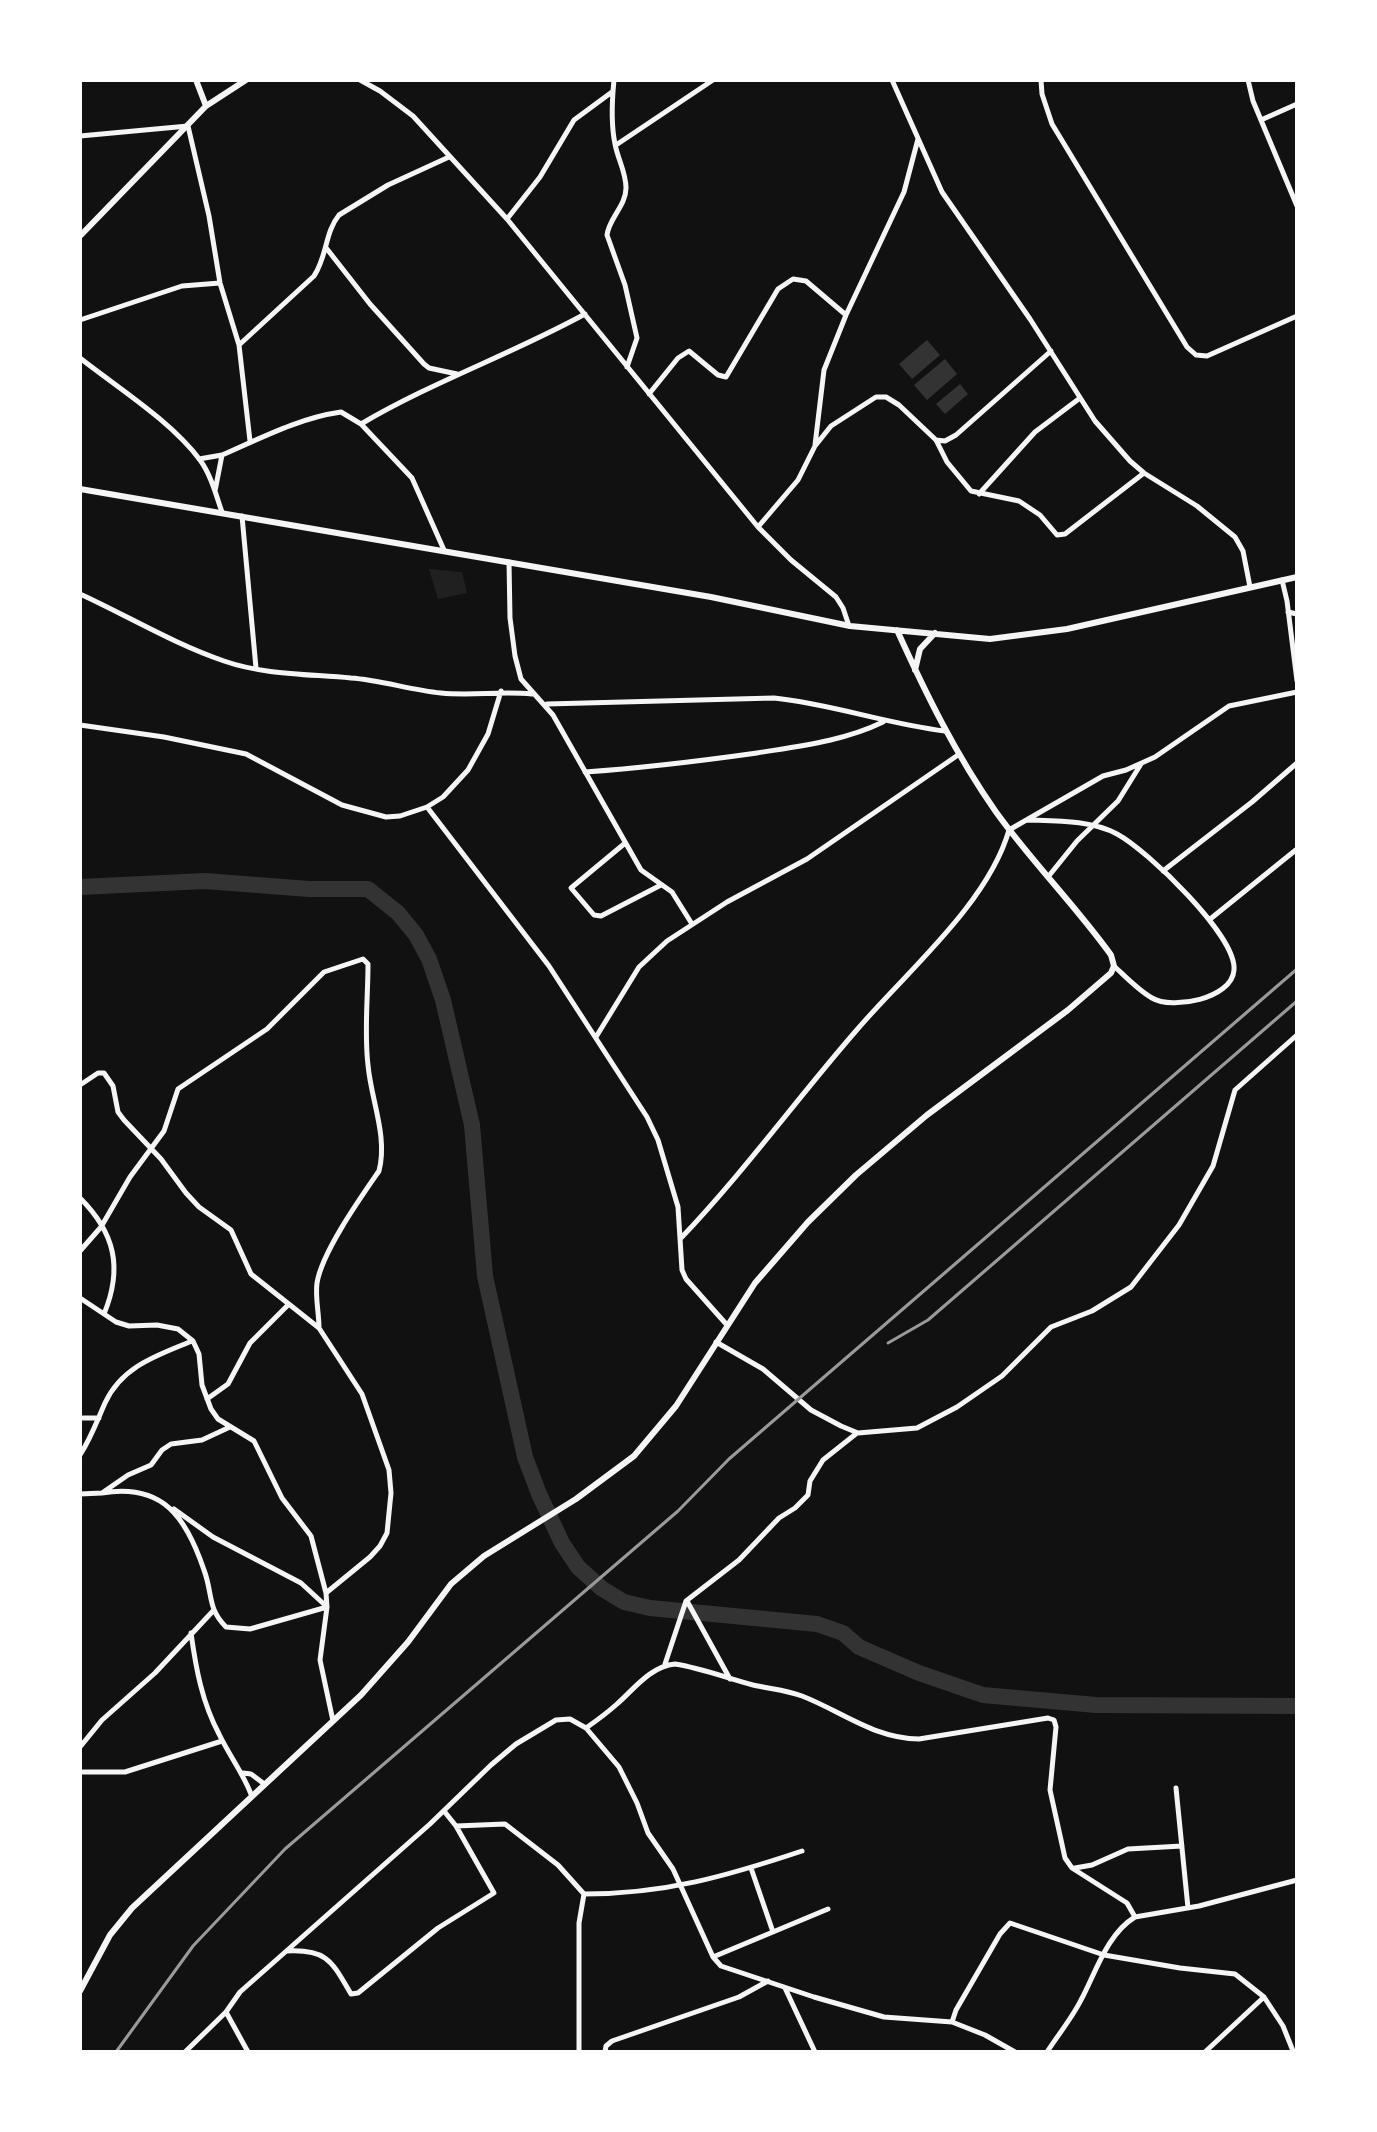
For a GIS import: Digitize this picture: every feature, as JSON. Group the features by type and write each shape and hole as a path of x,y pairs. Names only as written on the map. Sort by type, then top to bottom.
{"street":[{"path":"196,80 206,106"},
{"path":"80,236 206,106 246,80"},
{"path":"360,80 413,116 507,219 758,527 791,560 836,597 850,626"},
{"path":"614,80 615,145 625,172 625,197 607,235 625,285 637,338 626,368"},
{"path":"615,145 713,80"},
{"path":"892,80 942,192 1080,398 1113,442 1144,473 1197,506 1235,537 1243,551 1250,587"},
{"path":"1041,80 1042,94 1052,124 1187,347 1196,355 1207,356 1297,316"},
{"path":"1248,80 1297,206"},
{"path":"507,219 540,177 574,120 613,91"},
{"path":"1261,120 1297,104"},
{"path":"80,136 188,126"},
{"path":"188,126 209,216 220,283 239,345 250,441"},
{"path":"815,446 824,370 846,315 904,192 918,139"},
{"path":"239,345 314,276 322,265 334,221 347,209 388,185 449,157"},
{"path":"327,248 370,304 424,364 429,368 458,374"},
{"path":"649,394 678,358 689,351 718,375 726,377 778,289 793,279 806,281 846,315"},
{"path":"80,320 182,286 220,283"},
{"path":"361,424 458,374 535,342 585,314"},
{"path":"936,440 945,441 956,435 1051,351"},
{"path":"80,358 163,424 199,459 222,512"},
{"path":"758,527 798,480 815,446 831,426 876,397 886,397 899,405 936,440 947,462 971,491 1019,501 1040,515 1061,536 1144,473"},
{"path":"978,494 1035,432 1080,398"},
{"path":"199,459 222,455 250,441 333,413 348,414 412,478 444,550"},
{"path":"215,491 222,455"},
{"path":"80,489 509,561 711,597 850,626 990,639 1067,629 1297,577"},
{"path":"242,515 256,668"},
{"path":"509,561 508,596 521,679 532,694 546,704 641,870 672,892 692,924"},
{"path":"1282,580 1297,681"},
{"path":"80,594 183,645 225,662 306,675 356,678 445,694 501,691 532,694"},
{"path":"1288,612 1297,614"},
{"path":"897,630 958,755 1009,830 1100,939 1111,955 1114,966 1153,999 1163,1002 1200,1000 1218,994 1230,984 1234,971 1228,949 1209,920 1163,871 1115,833 1094,826 1027,820"},
{"path":"915,670 920,649 935,633"},
{"path":"80,725 164,737 246,754 342,805 386,817 400,816 427,807 443,797 482,749 501,691"},
{"path":"681,1238 885,997 952,925 991,874 1003,853 1009,830 1103,776 1155,757 1229,706 1297,691"},
{"path":"546,704 774,698 883,722 945,731"},
{"path":"585,772 811,745 854,734 883,722"},
{"path":"596,1037 639,967 667,941 807,859 958,755"},
{"path":"1048,877 1077,841 1118,801 1142,763"},
{"path":"1163,871 1297,763"},
{"path":"427,807 549,966 647,1117 658,1140 678,1207 682,1270 686,1279 727,1325"},
{"path":"624,844 571,888 594,915 601,916 662,885"},
{"path":"1209,920 1297,849"},
{"path":"80,1251 101,1227 130,1177 164,1131 178,1089 267,1029 324,972 363,959 368,964 368,1066 383,1146 381,1163 379,1171 340,1230 317,1283 319,1328"},
{"path":"80,1991 110,1935 132,1908 383,1672 451,1584 484,1556 609,1476 653,1436 766,1270 808,1222 856,1175 927,1115 1091,993 1114,966"},
{"path":"586,1728 665,1664 686,1601 739,1560 779,1518 808,1495 810,1481 823,1460 842,1442 858,1433 917,1428 957,1407 1002,1376 1051,1327 1092,1311 1131,1287 1179,1225 1213,1166 1235,1090 1297,1035"},
{"path":"80,1085 98,1073 104,1073 113,1086 118,1112 199,1207 228,1226 251,1274 319,1328 362,1394 389,1470 391,1493 387,1533 380,1546 326,1593"},
{"path":"80,1198 109,1240 115,1269 112,1295 104,1314"},
{"path":"80,1298 116,1322 129,1326 157,1325 178,1329 193,1341 199,1354 202,1385 218,1419 254,1441 282,1498 311,1536 326,1593 320,1660 333,1721"},
{"path":"207,1399 228,1384 250,1343 288,1305"},
{"path":"80,1455 112,1391 139,1363 193,1341"},
{"path":"716,1342 763,1369 811,1410 858,1433"},
{"path":"80,1418 100,1418"},
{"path":"102,1493 128,1475 151,1465 171,1444 202,1440 230,1427"},
{"path":"80,1494 122,1490 145,1492 189,1517 213,1537 301,1583 327,1607"},
{"path":"170,1507 183,1524 205,1572 213,1611 226,1627 250,1629 327,1607"},
{"path":"686,1601 730,1679"},
{"path":"80,1747 102,1720 155,1673 213,1611"},
{"path":"191,1633 198,1684 222,1741 251,1794"},
{"path":"665,1664 694,1667 792,1693 827,1706 870,1730 902,1739 919,1739 1041,1718 1054,1720 1056,1738 1050,1772 1052,1800 1065,1858 1072,1868 1127,1903 1135,1917"},
{"path":"185,2052 226,2012 240,1992 444,1811 491,1765 543,1727 556,1720 570,1719 586,1728 619,1767 648,1833 673,1869 713,1957 721,1966 884,2017 952,2022 985,2035 1015,2052"},
{"path":"80,1772 125,1772 222,1741"},
{"path":"242,1773 251,1774 263,1783"},
{"path":"1176,1788 1188,1908"},
{"path":"286,1951 307,1950 323,1955 332,1961 351,1994 358,1993 438,1928 494,1893 456,1826 444,1811"},
{"path":"456,1826 505,1824 558,1865 584,1894"},
{"path":"1072,1868 1085,1868 1128,1849 1182,1846"},
{"path":"584,1894 680,1887 802,1851"},
{"path":"751,1868 773,1932"},
{"path":"1047,2052 1080,2003 1104,1955 1121,1929 1135,1917 1188,1908 1297,1880"},
{"path":"579,2052 579,1923 584,1894"},
{"path":"713,1957 828,1909"},
{"path":"952,2022 1006,1925 1015,1924 1104,1955 1235,1974 1264,1997 1294,2050"},
{"path":"605,2052 612,2041 739,1997 769,1981"},
{"path":"784,1987 815,2052"},
{"path":"1205,2052 1264,1997"},
{"path":"226,2012 248,2052"}],"shaded area":[{"path":"927,340 940,355 912,379 899,364"},
{"path":"945,359 957,374 927,400 914,385"},
{"path":"960,384 968,394 945,414 936,404"},
{"path":"429,569 462,572 467,593 438,599"}],"waterway":[{"path":"80,887 205,881 309,889 368,889 398,913 416,935 429,959 443,1000 472,1125 485,1276 525,1457 562,1543 578,1567 601,1588 624,1602 650,1608 817,1624 843,1633 859,1647 919,1673 983,1695 1096,1705 1297,1706"}],"railway":[{"path":"116,2052 193,1946 285,1849 678,1511 729,1459 1297,969"},
{"path":"888,1343 928,1320 1297,1001"}]}
